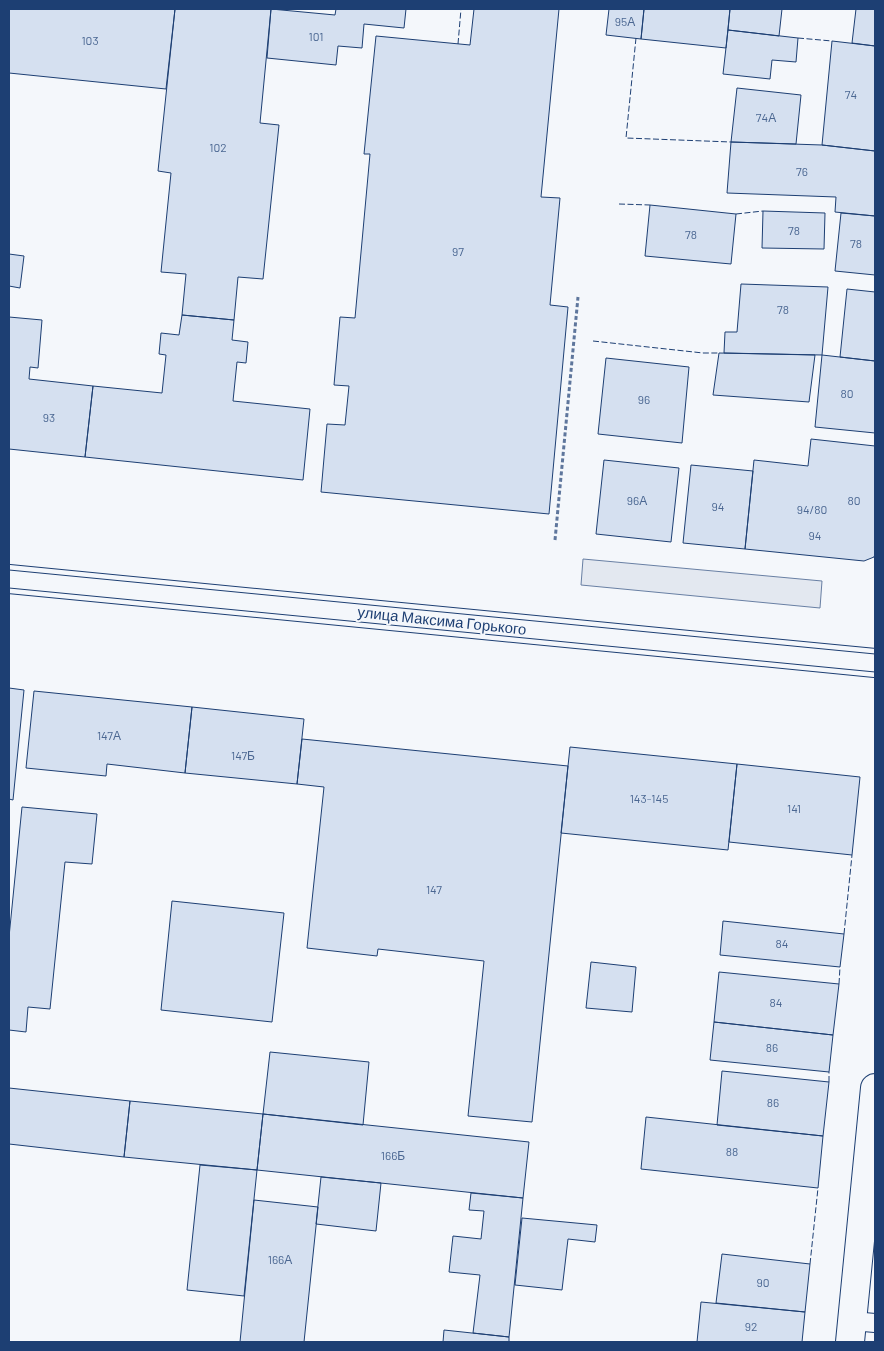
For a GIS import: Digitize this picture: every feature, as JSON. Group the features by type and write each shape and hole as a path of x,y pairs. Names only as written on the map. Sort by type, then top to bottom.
{"main road":[{"name":"улица Максима Горького","path":"9,579 875,663"},
{"path":"859,1329 875,1088"}],"path":[{"path":"555,540 578,297"}],"shaded area":[{"path":"583,559 822,581 820,608 581,585"}],"building":[{"path":"9,9 175,9 166,89 9,73"},
{"path":"175,9 271,9 260,123 279,125 263,279 238,277 234,320 182,315 186,274 161,272 171,173 158,171"},
{"path":"271,9 335,15 336,9 406,9 404,28 364,24 362,48 338,46 336,65 267,58"},
{"path":"474,9 559,9 541,197 560,198 550,305 568,307 549,514 321,492 327,424 345,425 349,386 334,385 340,317 355,318 370,154 364,154 376,36 470,45"},
{"path":"609,9 644,9 641,39 606,35"},
{"path":"644,9 730,9 726,48 641,39"},
{"path":"730,9 782,9 779,36 728,30"},
{"path":"856,9 875,9 875,46 852,43"},
{"path":"728,30 798,38 796,62 772,60 770,79 723,74"},
{"path":"832,41 875,46 875,151 822,145"},
{"path":"737,88 801,95 796,144 731,142"},
{"path":"731,142 822,145 875,151 875,216 835,212 836,197 727,193"},
{"path":"650,205 736,214 731,264 645,256"},
{"path":"763,211 825,213 824,249 762,248"},
{"path":"841,213 875,216 875,275 835,271"},
{"path":"9,254 24,256 20,288 9,286"},
{"path":"741,284 828,287 822,355 724,353 725,332 737,332"},
{"path":"847,289 875,292 875,361 840,357"},
{"path":"182,315 234,320 232,340 248,342 246,363 237,362 233,401 310,409 303,480 85,457 93,386 162,393 166,355 159,354 161,333 179,335"},
{"path":"9,317 42,320 38,368 30,367 29,379 93,386 85,457 9,449"},
{"path":"719,353 815,355 809,402 713,395"},
{"path":"822,355 875,361 875,433 815,427"},
{"path":"606,358 689,367 682,443 598,434"},
{"path":"811,439 875,446 874,557 864,561 745,549 754,460 808,466"},
{"path":"604,460 679,468 671,542 596,534"},
{"path":"691,465 753,471 745,549 683,543"},
{"path":"9,688 24,690 13,800 9,799"},
{"path":"34,691 192,707 185,773 107,764 106,776 26,768"},
{"path":"192,707 304,719 297,784 185,773"},
{"path":"302,739 568,766 532,1122 468,1116 484,961 378,949 377,956 307,948 324,787 297,784"},
{"path":"570,747 737,764 728,850 561,833"},
{"path":"737,764 860,777 852,855 729,842"},
{"path":"22,807 97,814 92,864 65,862 50,1009 28,1007 26,1032 9,1030 9,937"},
{"path":"172,901 284,913 272,1022 161,1010"},
{"path":"723,921 844,934 840,967 720,955"},
{"path":"591,962 636,967 632,1012 586,1008"},
{"path":"719,972 839,984 833,1035 714,1022"},
{"path":"714,1022 833,1035 829,1072 710,1060"},
{"path":"270,1052 369,1062 363,1125 263,1114"},
{"path":"722,1071 829,1082 823,1136 717,1125"},
{"path":"9,1088 130,1101 124,1157 9,1144"},
{"path":"130,1101 263,1114 257,1170 124,1157"},
{"path":"263,1114 529,1142 523,1198 257,1170"},
{"path":"646,1117 823,1136 818,1188 641,1169"},
{"path":"200,1165 257,1170 244,1296 187,1290"},
{"path":"321,1177 381,1183 376,1231 316,1224"},
{"path":"471,1193 523,1198 509,1337 473,1333 480,1275 449,1272 453,1236 481,1239 484,1211 469,1210"},
{"path":"254,1200 318,1207 304,1342 240,1342"},
{"path":"522,1218 597,1225 595,1242 568,1239 562,1290 515,1285"},
{"path":"722,1254 810,1264 805,1312 716,1303"},
{"path":"701,1302 805,1312 802,1342 697,1342"},
{"path":"444,1330 509,1337 509,1342 443,1342"}],"tram line":[{"path":"9,570 875,654"},
{"path":"9,588 875,672"}],"fence":[{"path":"458,44 461,9"},
{"path":"636,38 626,138 731,142"},
{"path":"798,38 832,41"},
{"path":"619,204 650,205"},
{"path":"736,214 763,211"},
{"path":"593,341 703,353 719,353"},
{"path":"844,934 852,855"},
{"path":"839,984 840,967"},
{"path":"829,1072 829,1082"},
{"path":"810,1264 818,1188"}]}
